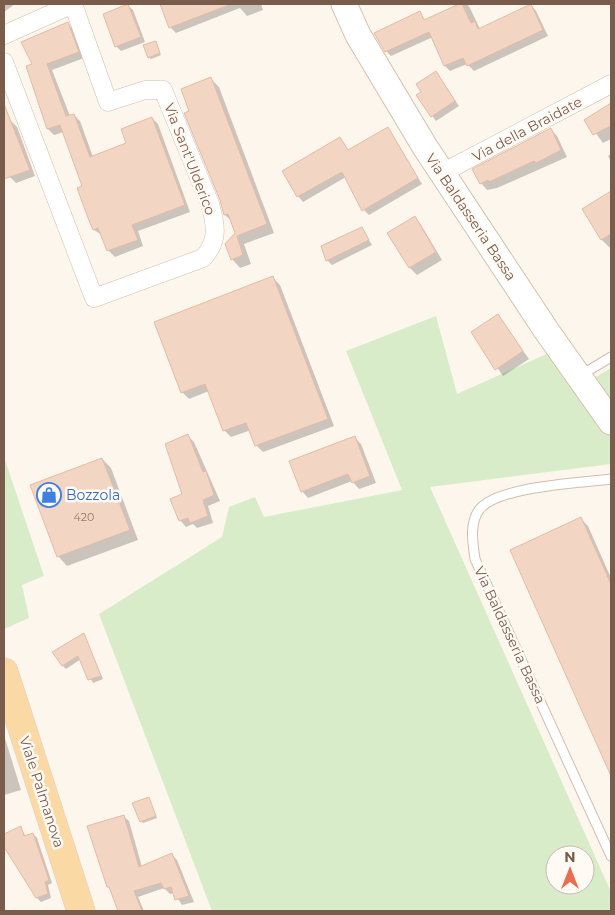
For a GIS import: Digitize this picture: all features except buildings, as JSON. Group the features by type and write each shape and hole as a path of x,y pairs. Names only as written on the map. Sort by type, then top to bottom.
{"main road":[{"name":"Viale Palmanova","path":"6,685 81,911"}],"street":[{"name":"Via Sant'Ulderico","path":"4,34 73,4 108,102 145,90 163,90 210,204 215,222 216,237 210,250 203,258 94,298 4,62"},
{"name":"Via Baldasseria Bassa","path":"344,4 358,34 442,173 611,422"},
{"name":"Via della Braidate","path":"442,173 611,84"}],"lane":[{"path":"578,376 611,357"},
{"name":"Via Baldasseria Bassa","path":"611,479 508,493 490,499 478,511 472,540 475,559 611,856"}],"green space":[{"path":"436,316 457,394 551,352 611,435 611,464 430,487 590,845 545,845 545,895 595,895 595,856 611,892 611,911 212,911 99,614 222,537 229,507 255,497 264,517 402,490 346,351"},
{"path":"611,368 611,400 596,377"},
{"path":"4,457 44,576 22,585 29,618 4,629"}],"place":[{"name":"Bozzola","path":"49,495"}]}
